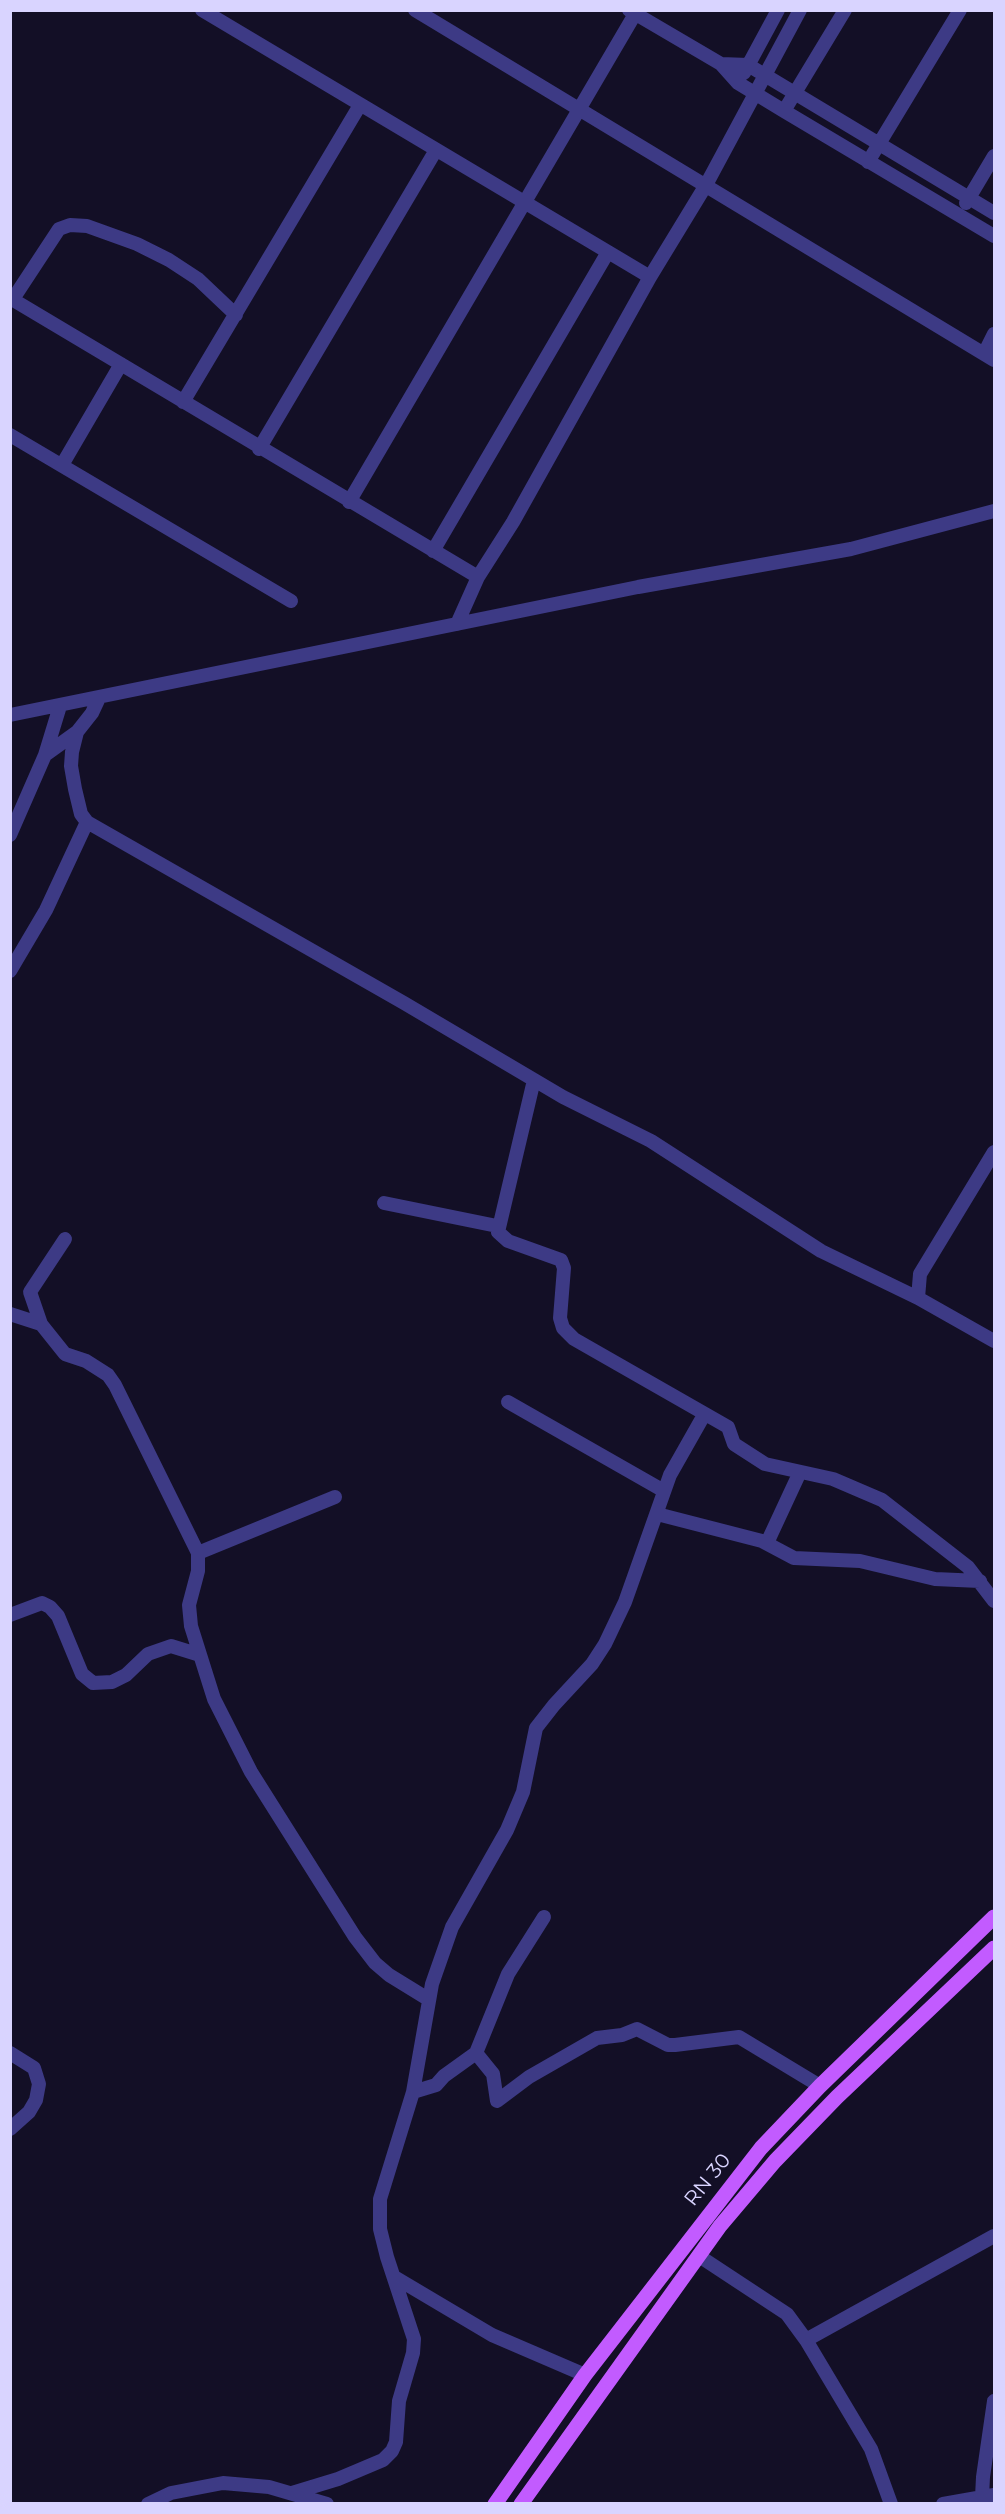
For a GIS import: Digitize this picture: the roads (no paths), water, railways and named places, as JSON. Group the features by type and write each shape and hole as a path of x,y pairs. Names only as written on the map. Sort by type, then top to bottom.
{"main road":[{"name":"RN 30","path":"495,2504 585,2375 761,2148 820,2086 994,1917"},
{"name":"RN 30","path":"521,2504 699,2256 775,2161 837,2097 994,1948"}],"street":[{"path":"202,10 650,277"},
{"path":"415,10 989,357 994,334"},
{"path":"738,82 778,10"},
{"path":"457,624 478,577 513,522 650,277 706,185 800,10"},
{"path":"784,111 845,10"},
{"path":"868,162 960,10"},
{"path":"350,502 632,12 721,64 738,82 754,93 994,237"},
{"path":"721,64 748,65 994,213"},
{"path":"183,402 360,105"},
{"path":"259,449 436,150"},
{"path":"958,215 994,156"},
{"path":"236,315 198,279 169,260 137,244 87,226 70,225 59,229 12,298 259,449 478,577"},
{"path":"433,551 608,252"},
{"path":"62,465 121,364"},
{"path":"10,435 291,601"},
{"path":"10,715 762,563 851,549 994,511"},
{"path":"45,755 77,732 92,713 99,698"},
{"path":"10,835 45,755 60,706"},
{"path":"77,732 70,766 81,814 87,822 211,891 534,1080 651,1141 821,1251 918,1298 994,1341"},
{"path":"10,971 46,910 87,822"},
{"path":"534,1080 497,1226 500,1237 561,1260 564,1268 560,1318 563,1328 574,1339 728,1426 734,1444 760,1462 833,1479 882,1500 935,1540 980,1581 994,1601"},
{"path":"918,1298 920,1274 994,1152"},
{"path":"384,1203 497,1226"},
{"path":"64,1239 30,1292 41,1324 65,1354 86,1361 108,1375 115,1385 198,1553 198,1571 189,1615 214,1699 251,1772 355,1937 375,1963 388,1975 428,1999"},
{"path":"10,1314 41,1324"},
{"path":"508,1402 664,1491"},
{"path":"292,2493 374,2464 392,2451 396,2442 399,2401 413,2353 414,2339 380,2229 380,2199 413,2092 428,1999 452,1927 507,1830 523,1792 536,1728 592,1664 605,1644 625,1602 664,1491 704,1414"},
{"path":"767,1543 800,1472"},
{"path":"198,1553 335,1497"},
{"path":"657,1514 767,1543 802,1560 860,1561 935,1579 980,1581"},
{"path":"10,1614 42,1603 50,1607 58,1616 82,1674 93,1683 112,1682 126,1675 148,1654 171,1646 200,1655"},
{"path":"413,2092 436,2085 444,2076 476,2052 508,1974 544,1917"},
{"path":"476,2052 492,2074 497,2101 529,2077 597,2038 622,2035 637,2029 675,2045 739,2037 820,2086"},
{"path":"10,2053 34,2068 39,2084 36,2100 29,2112 10,2129"},
{"path":"806,2340 994,2236"},
{"path":"699,2256 787,2314 806,2340 871,2449 891,2504"},
{"path":"396,2278 492,2335 585,2375"},
{"path":"943,2504 988,2496 994,2401"},
{"path":"148,2504 171,2493 223,2483 269,2487 327,2504"}]}
